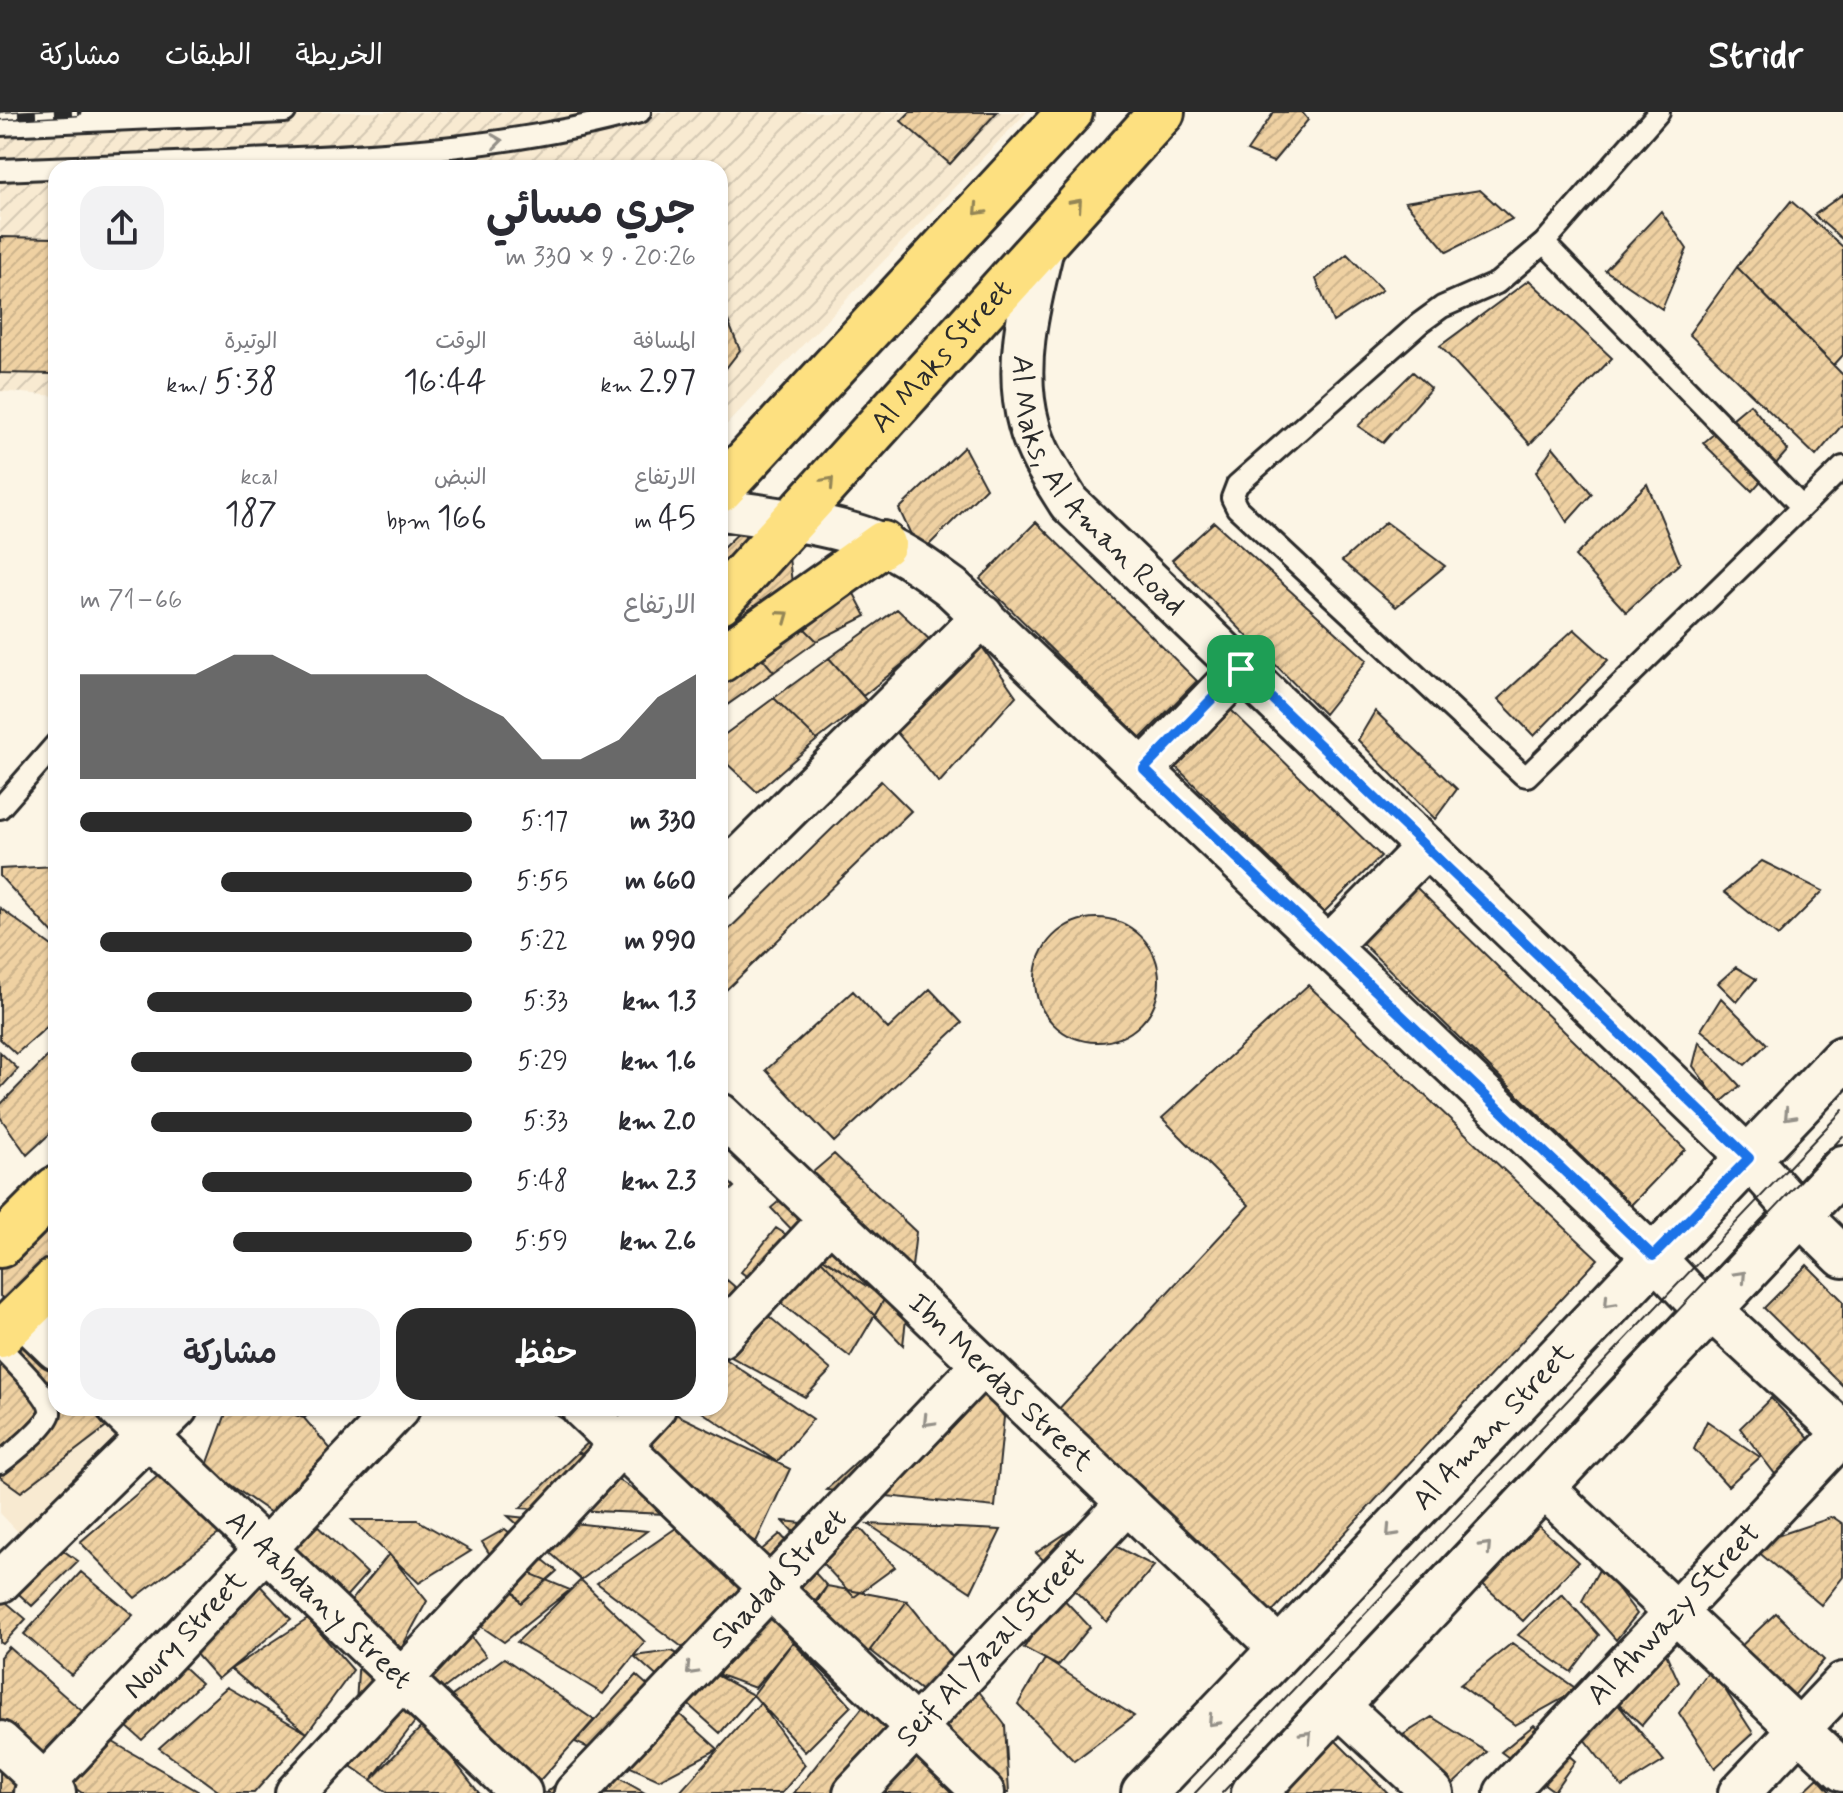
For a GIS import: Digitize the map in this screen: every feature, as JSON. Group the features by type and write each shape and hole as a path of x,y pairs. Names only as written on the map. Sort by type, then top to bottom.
{"main road":[{"path":"728,481 1070,112"},
{"name":"Al Maks Street","path":"728,592 1162,112"},
{"path":"728,654 883,544"},
{"path":"0,1245 48,1197"},
{"path":"7,1332 48,1288"}],"street":[{"name":"Al Maks, Al Aman Road","path":"1045,240 1029,313 1023,387 1029,426 1046,466 1069,503 1749,1158 1843,1257"},
{"path":"728,511 793,522 883,544 919,564 983,616 1653,1256 1692,1297 1710,1309 1843,1433"},
{"path":"728,869 983,616"},
{"path":"1144,769 1241,669"},
{"path":"1329,946 1426,847"},
{"name":"Al Aman Street","path":"1144,1793 1843,1059"},
{"name":"Ibn Merdas Street","path":"728,1122 1280,1649"},
{"path":"1254,1793 1843,1168"},
{"path":"728,1328 830,1219"},
{"path":"7,1332 48,1346"},
{"name":"Shadad Street","path":"575,1793 982,1365"},
{"name":"Al Aabdany Street","path":"126,1416 521,1793"},
{"path":"0,1582 169,1416"},
{"name":"Noury Street","path":"45,1790 391,1416"},
{"path":"590,1416 984,1793"},
{"path":"296,1793 647,1416"},
{"name":"Al Ahwazy Street","path":"1505,1793 1843,1433"},
{"path":"1543,1487 1843,1771"},
{"name":"Seif Al Yazal Street","path":"854,1793 1127,1503"},
{"path":"1739,1793 1843,1683"},
{"path":"1337,1704 1433,1793"},
{"path":"0,1742 45,1790"}],"lane":[{"path":"0,125 285,112"},
{"path":"255,160 429,150 527,137 640,112"},
{"path":"1659,112 1544,243 1497,283 1442,307 1420,323 1237,485 1232,498 1237,508 1527,776 1843,467"},
{"path":"0,170 48,168"},
{"path":"1544,243 1802,507"},
{"path":"0,808 48,753"},
{"path":"7,1332 48,1404"},
{"path":"0,1463 48,1416"}],"shaded area":[{"path":"0,112 1027,112 728,423 728,160 48,160 48,395 0,391"},
{"path":"0,1372 48,1403 48,1416 100,1416 120,1436 20,1534 0,1513"}],"building":[{"path":"910,112 997,112 950,164 901,121"},
{"path":"1274,112 1302,112 1308,120 1273,162 1247,151"},
{"path":"1480,190 1512,219 1447,252 1405,202"},
{"path":"1843,194 1843,240 1814,215"},
{"path":"1791,201 1843,247 1843,355 1834,365 1737,267"},
{"path":"1661,211 1687,249 1662,309 1605,270"},
{"path":"0,237 48,238 48,374 0,373"},
{"path":"1347,254 1382,290 1333,322 1316,279"},
{"path":"1737,267 1843,375 1843,424 1816,456 1689,334"},
{"path":"1529,280 1612,358 1530,444 1440,346"},
{"path":"728,321 740,350 728,366"},
{"path":"1413,372 1431,388 1383,443 1358,426"},
{"path":"1750,404 1788,450 1752,491 1703,443"},
{"path":"964,447 986,488 920,554 899,509"},
{"path":"1553,447 1592,494 1567,522 1536,472"},
{"path":"1647,484 1680,563 1626,612 1575,556"},
{"path":"1036,522 1197,681 1141,738 980,579"},
{"path":"1214,522 1367,660 1324,714 1172,560"},
{"path":"1386,522 1445,566 1396,607 1342,561"},
{"path":"749,523 756,529 728,583 728,543"},
{"path":"787,540 794,601 728,644 728,600"},
{"path":"843,573 866,616 817,641 793,617"},
{"path":"897,609 931,641 863,696 829,658"},
{"path":"793,617 817,641 774,672 752,646"},
{"path":"1574,629 1608,660 1534,736 1498,699"},
{"path":"974,635 1016,696 939,783 889,723"},
{"path":"752,646 774,672 728,704 728,660"},
{"path":"829,658 867,701 817,740 774,698"},
{"path":"774,698 817,740 757,792 728,765 728,732"},
{"path":"1229,708 1381,856 1324,912 1173,764"},
{"path":"1375,711 1457,789 1435,819 1358,740"},
{"path":"881,781 911,811 728,988 728,930"},
{"path":"1762,861 1823,891 1778,936 1724,892"},
{"path":"48,866 48,928 0,876 0,869"},
{"path":"1416,887 1685,1149 1631,1205 1361,942"},
{"path":"0,908 48,943 48,1026 16,1054 0,1039"},
{"path":"1097,918 1121,923 1141,936 1154,956 1159,980 1154,1004 1141,1024 1121,1037 1097,1042 1073,1037 1053,1024 1040,1004 1035,980 1040,956 1053,936 1073,923"},
{"path":"1736,967 1756,979 1737,1002 1718,983"},
{"path":"1308,985 1598,1259 1269,1615 1055,1413 1249,1205 1162,1118"},
{"path":"930,989 962,1023 834,1142 766,1070 853,991 888,1029"},
{"path":"1721,998 1767,1044 1745,1065 1701,1030"},
{"path":"1699,1042 1740,1086 1720,1103 1693,1066"},
{"path":"0,1052 18,1069 0,1089"},
{"path":"48,1056 48,1135 27,1155 0,1117 0,1105"},
{"path":"834,1154 916,1232 903,1345 771,1208"},
{"path":"48,1204 48,1333 0,1296 0,1222"},
{"path":"776,1228 885,1298 850,1357 741,1272"},
{"path":"1807,1265 1843,1301 1843,1386 1764,1308"},
{"path":"728,1281 831,1370 805,1397 728,1355"},
{"path":"0,1311 48,1352 48,1416 102,1416 109,1425 21,1492 0,1477"},
{"path":"728,1361 813,1419 777,1462 708,1416 728,1416"},
{"path":"965,1361 1004,1417 995,1507 826,1490"},
{"path":"1771,1398 1814,1444 1778,1478 1740,1428"},
{"path":"225,1416 304,1418 334,1453 274,1515 206,1468"},
{"path":"616,1416 680,1416 790,1469 756,1542 578,1452"},
{"path":"1707,1421 1760,1457 1728,1486 1694,1449"},
{"path":"578,1452 669,1514 520,1508"},
{"path":"159,1475 220,1533 135,1598 80,1542"},
{"path":"508,1516 647,1531 581,1580"},
{"path":"1833,1517 1843,1524 1843,1577 1821,1605 1750,1545"},
{"path":"352,1520 417,1520 471,1551 419,1583"},
{"path":"312,1521 367,1573 343,1600 287,1546"},
{"path":"783,1521 861,1529 895,1567 854,1597"},
{"path":"1533,1521 1578,1562 1523,1621 1476,1578"},
{"path":"868,1524 1001,1530 971,1592"},
{"path":"1077,1526 1154,1566 1107,1622 1036,1553"},
{"path":"676,1528 749,1594 690,1653 597,1583"},
{"path":"505,1529 557,1571 521,1603 482,1542"},
{"path":"780,1534 827,1586 792,1632 730,1577"},
{"path":"51,1542 78,1561 32,1606 8,1584"},
{"path":"389,1554 427,1601 401,1649 345,1609"},
{"path":"493,1558 570,1590 504,1642 444,1601"},
{"path":"1601,1566 1637,1614 1616,1640 1582,1601"},
{"path":"81,1572 133,1615 71,1675 24,1634"},
{"path":"254,1579 291,1619 218,1679 187,1644"},
{"path":"581,1580 645,1642 603,1694 517,1642"},
{"path":"827,1586 907,1601 841,1689 793,1642"},
{"path":"1059,1594 1090,1627 1058,1666 1024,1648"},
{"path":"1562,1594 1599,1635 1571,1672 1518,1635"},
{"path":"0,1597 26,1619 3,1644 0,1642"},
{"path":"444,1601 486,1656 443,1689 400,1660"},
{"path":"907,1601 966,1674 927,1695 870,1650"},
{"path":"765,1609 793,1642 755,1688 706,1670"},
{"path":"1776,1613 1824,1660 1792,1698 1740,1647"},
{"path":"308,1619 353,1670 307,1733 231,1669"},
{"path":"793,1642 851,1706 805,1752 753,1695"},
{"path":"1512,1643 1578,1690 1515,1725 1460,1685"},
{"path":"1662,1645 1679,1682 1642,1725 1603,1689"},
{"path":"9,1647 82,1711 37,1759 0,1723 0,1657"},
{"path":"672,1651 753,1695 720,1733 634,1656"},
{"path":"359,1656 372,1678 417,1719 371,1780 352,1767"},
{"path":"504,1658 594,1720 533,1788 448,1699"},
{"path":"1045,1659 1134,1716 1074,1761 1018,1704"},
{"path":"177,1661 201,1683 142,1740 118,1719"},
{"path":"1711,1668 1753,1733 1715,1768 1679,1713"},
{"path":"636,1675 718,1749 659,1780 575,1742"},
{"path":"974,1685 1005,1725 1009,1793 997,1793 932,1728"},
{"path":"227,1687 307,1733 254,1793 221,1793 159,1748"},
{"path":"1612,1697 1664,1761 1622,1787 1580,1734"},
{"path":"869,1699 953,1793 794,1793"},
{"path":"760,1703 805,1765 782,1793 679,1793"},
{"path":"1432,1717 1487,1752 1449,1788 1395,1740"},
{"path":"425,1723 479,1793 388,1793 371,1780"},
{"path":"1534,1725 1575,1761 1554,1791 1501,1752"},
{"path":"99,1734 201,1793 82,1793 58,1776"},
{"path":"1334,1739 1388,1793 1276,1793"},
{"path":"585,1759 645,1793 546,1793"},
{"path":"0,1770 26,1790 23,1793 0,1793"},
{"path":"1818,1778 1831,1793 1802,1793"}],"tram line":[{"path":"1195,1793 1843,1110"},
{"path":"1222,1793 1843,1136"}],"railway":[{"path":"0,116 77,112"}],"route":[{"path":"1241,669 1749,1158 1653,1256 1144,769 1241,669"}]}
